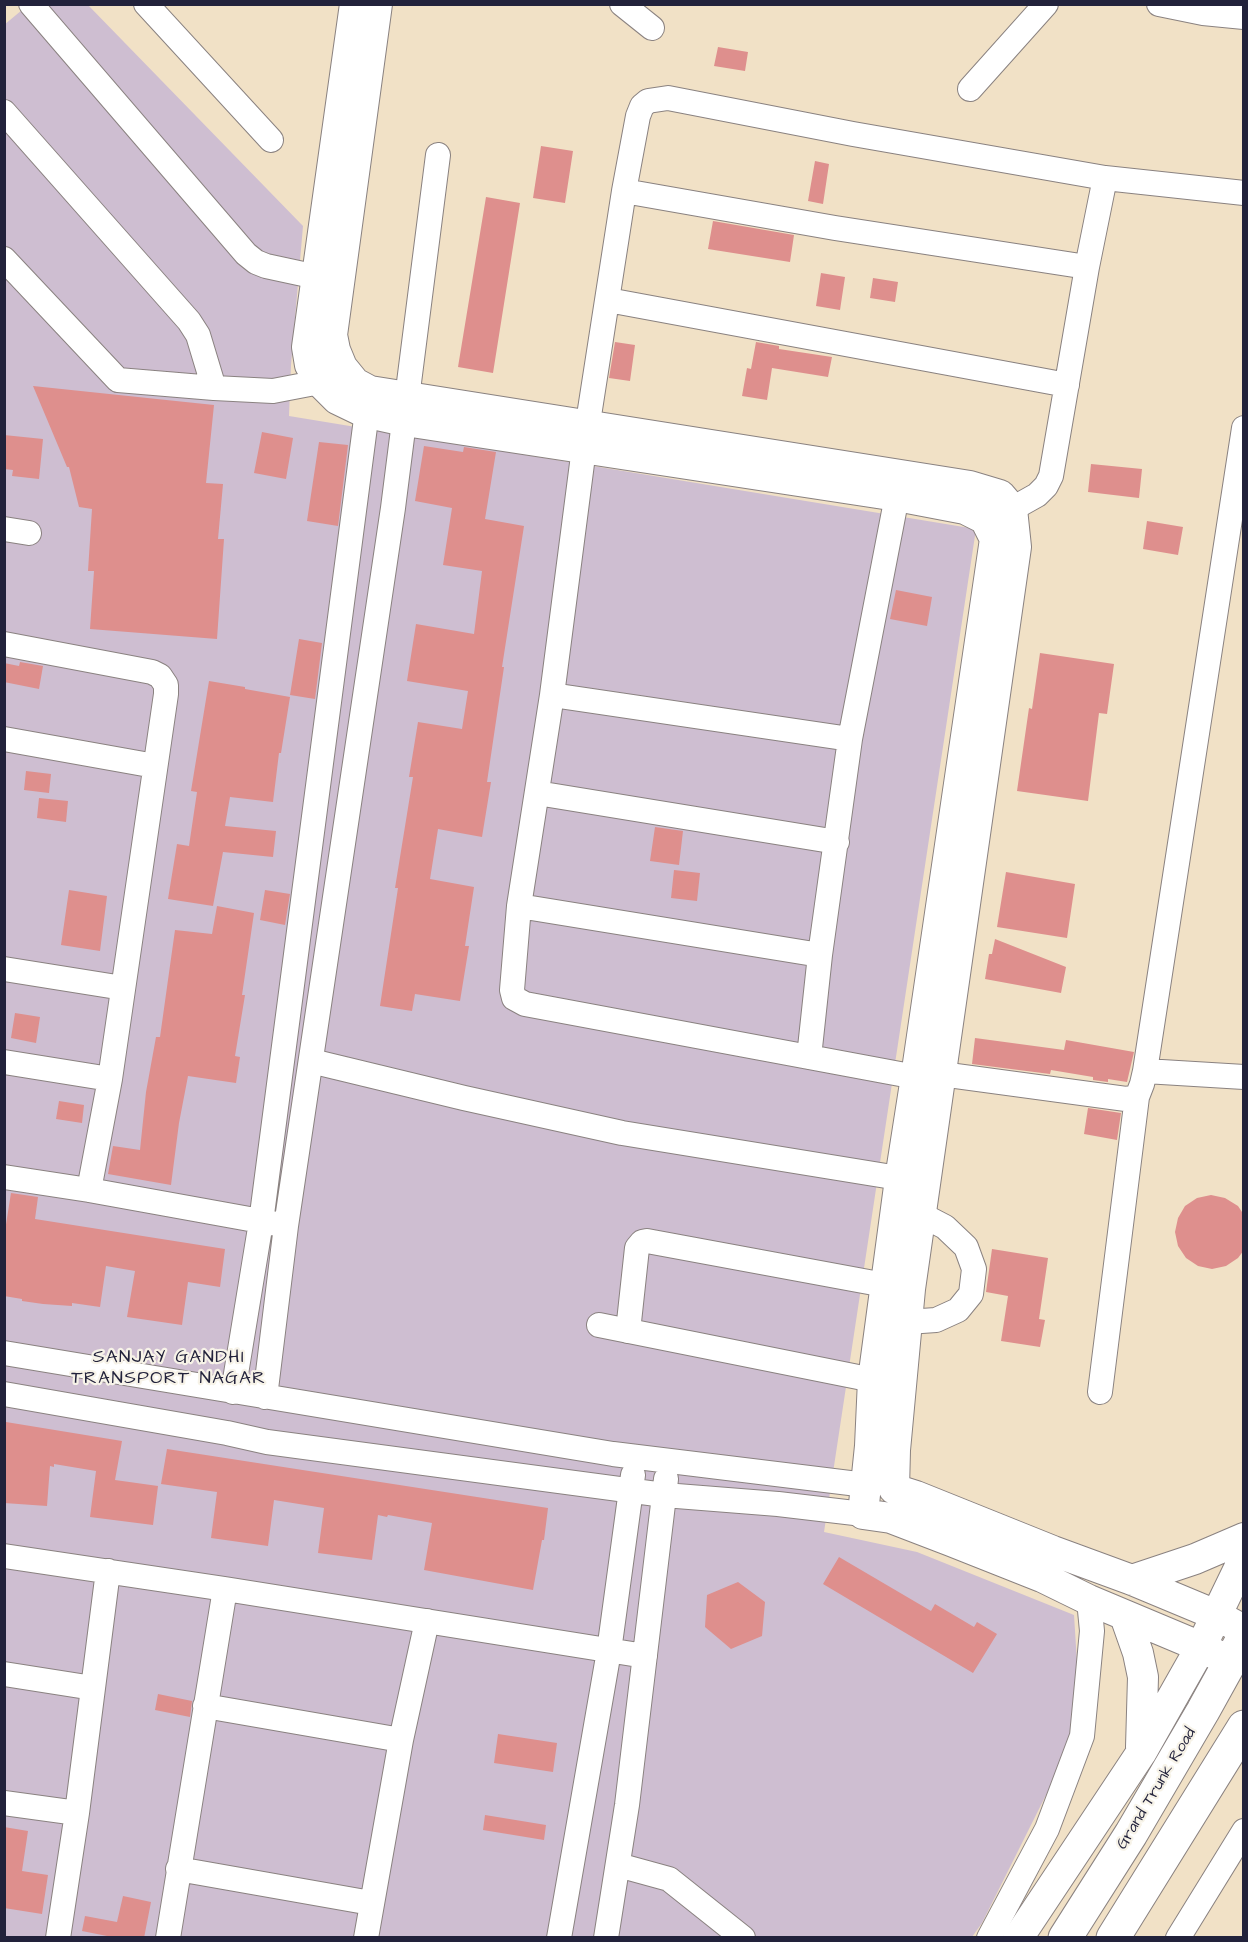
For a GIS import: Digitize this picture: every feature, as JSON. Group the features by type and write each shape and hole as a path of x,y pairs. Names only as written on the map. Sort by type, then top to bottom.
{"highway":[{"name":"Grand Trunk Road","path":"1065,1938 1131,1834 1203,1711 1225,1648"},
{"path":"1113,1938 1244,1727"}],"main road":[{"path":"331,374 310,365 307,347 355,4"},
{"path":"377,4 332,335 334,350 331,374 337,399 369,402 586,437 970,486 1000,495 999,514 1016,547 912,1181 898,1288 907,1322 895,1450 880,1487"},
{"path":"586,437 999,514"},
{"path":"912,1181 921,1214 873,1380 880,1487 877,1516 1042,1577 1125,1616 1225,1648"},
{"path":"880,1487 916,1496 1132,1580 1216,1615 1244,1630"},
{"path":"1132,1580 1195,1559 1244,1538"},
{"path":"1225,1648 1216,1615 1244,1558"},
{"path":"1125,1616 1138,1653 1143,1677 1141,1753"},
{"path":"1018,1938 1141,1753 1225,1648"}],"street":[{"path":"31,4 246,254 266,266 317,277"},
{"path":"146,4 270,141"},
{"path":"622,4 652,27"},
{"path":"970,89 1046,4"},
{"path":"1159,4 1203,13 1244,16"},
{"path":"1137,1097 1132,1100 928,1075 809,1057 519,1002 514,999 512,990 519,906 552,695 586,437 624,192 638,116 642,106 648,100 668,98 853,134 1105,178 1244,193"},
{"path":"4,112 189,321 198,335 214,388"},
{"path":"265,1397 285,1226 407,409 438,155"},
{"path":"999,514 1037,495 1046,486 1051,476 1087,267 1105,178"},
{"path":"624,192 1087,267"},
{"path":"4,259 118,380 273,391 331,374"},
{"path":"608,300 1067,385"},
{"path":"233,1392 261,1222 369,402"},
{"path":"1100,1392 1137,1097 1145,1071 1244,428"},
{"path":"809,1057 820,955 850,739 897,496"},
{"path":"4,529 29,533"},
{"path":"4,644 152,672 160,675 166,685 110,1079 89,1190"},
{"path":"552,695 850,739"},
{"path":"4,739 155,766"},
{"path":"537,793 837,842"},
{"path":"519,906 820,955"},
{"path":"4,969 123,988"},
{"path":"311,1061 622,1133 912,1181"},
{"path":"4,1062 110,1079"},
{"path":"1145,1071 1244,1077"},
{"path":"4,1177 285,1226"},
{"path":"907,1322 936,1320 943,1317 958,1310 971,1294 974,1269 966,1247 945,1227 921,1214"},
{"path":"628,1331 637,1248 642,1242 647,1241 898,1288"},
{"path":"599,1325 873,1380"},
{"path":"4,1353 125,1371 233,1392 635,1457 880,1487"},
{"path":"4,1394 227,1432 267,1442 631,1491 778,1504 877,1516"},
{"path":"559,1938 609,1651 635,1457"},
{"path":"606,1938 627,1805 668,1461"},
{"path":"4,1556 225,1588 645,1656"},
{"path":"58,1938 77,1813 108,1571"},
{"path":"168,1938 225,1588"},
{"path":"989,1938 1047,1829 1082,1736 1092,1632 1089,1600"},
{"path":"366,1938 401,1740 427,1621"},
{"path":"4,1674 93,1688"},
{"path":"206,1706 401,1740"},
{"path":"4,1803 77,1813"},
{"path":"1178,1938 1244,1831"},
{"path":"618,1865 669,1879 743,1938"},
{"path":"178,1869 371,1903"}],"shaded area":[{"path":"28,5 88,5 303,226 289,416 976,529 824,1532 917,1552 1074,1615 1081,1725 982,1923 972,1937 5,1937 4,25"}],"building":[{"path":"718,47 748,52 745,71 714,66"},
{"path":"541,146 573,151 565,203 533,198"},
{"path":"815,161 829,164 823,204 808,201"},
{"path":"486,197 520,203 493,373 458,367"},
{"path":"713,221 794,235 790,262 708,249"},
{"path":"821,273 845,277 840,310 816,306"},
{"path":"873,278 898,282 895,302 870,298"},
{"path":"615,342 635,345 630,381 609,378"},
{"path":"756,342 779,346 779,349 832,357 828,377 772,368 767,400 742,396 747,368 751,369"},
{"path":"33,386 214,405 206,483 223,484 218,539 224,539 217,639 90,629 94,571 88,571 92,509 79,507 69,467 67,467"},
{"path":"262,432 293,438 286,479 254,473"},
{"path":"4,435 43,439 39,479 12,476 13,470 4,469"},
{"path":"319,442 348,445 338,526 307,521"},
{"path":"424,446 463,452 464,447 496,452 485,519 524,526 502,667 504,667 487,782 491,782 482,837 438,829 430,879 474,887 465,946 469,946 460,1001 415,994 412,1011 380,1006 398,888 395,888 413,777 409,777 418,722 462,729 468,691 407,681 416,624 474,634 482,571 443,565 452,508 415,501"},
{"path":"1091,464 1142,469 1139,498 1088,492"},
{"path":"1147,521 1183,527 1178,555 1143,549"},
{"path":"896,590 932,597 927,626 890,619"},
{"path":"299,639 322,643 315,699 290,695"},
{"path":"1040,653 1114,664 1107,714 1099,713 1088,801 1017,791 1029,708 1032,709"},
{"path":"20,662 43,666 39,689 4,682 4,663 19,666"},
{"path":"209,681 290,697 281,753 279,753 273,802 230,797 225,826 276,831 273,857 223,852 213,906 168,899 177,844 189,846 197,792 191,791"},
{"path":"26,771 51,774 49,793 24,790"},
{"path":"39,798 68,801 66,822 37,818"},
{"path":"655,827 683,831 679,865 650,861"},
{"path":"674,870 700,873 697,901 671,898"},
{"path":"1006,872 1075,884 1067,938 997,927"},
{"path":"69,890 107,896 100,951 61,945"},
{"path":"265,890 290,894 285,925 260,920"},
{"path":"217,906 254,913 242,995 245,995 235,1056 240,1057 236,1083 188,1076 171,1185 108,1174 113,1146 140,1150 146,1092 156,1037 160,1037 175,930 212,934"},
{"path":"995,939 1066,967 1061,993 985,979 989,954 992,954"},
{"path":"15,1013 40,1017 36,1043 11,1038"},
{"path":"975,1038 1064,1050 1066,1040 1134,1052 1127,1082 1108,1079 1108,1082 1093,1080 1093,1077 1051,1070 1050,1074 972,1064"},
{"path":"59,1101 84,1105 82,1123 56,1119"},
{"path":"1088,1108 1121,1113 1117,1140 1084,1134"},
{"path":"11,1193 38,1197 35,1219 225,1249 220,1287 188,1282 182,1325 127,1317 135,1271 106,1266 100,1307 72,1303 72,1306 43,1304 4,1296 4,1237"},
{"path":"1211,1195 1225,1198 1238,1206 1244,1215 1244,1250 1238,1258 1226,1266 1212,1269 1198,1266 1186,1258 1178,1246 1175,1232 1178,1218 1185,1206 1197,1198"},
{"path":"992,1249 1048,1258 1039,1319 1045,1320 1040,1347 1001,1341 1008,1296 986,1292"},
{"path":"6,1422 122,1441 115,1480 158,1486 153,1525 90,1517 96,1471 54,1464 54,1467 50,1466 47,1506 4,1503"},
{"path":"167,1449 548,1508 544,1540 542,1540 533,1590 424,1570 432,1523 388,1515 387,1517 378,1515 372,1560 318,1553 324,1508 274,1500 268,1546 211,1538 217,1492 161,1484"},
{"path":"839,1557 931,1611 935,1604 974,1627 977,1622 997,1634 973,1673 823,1584"},
{"path":"738,1582 765,1602 762,1636 731,1649 705,1627 707,1595"},
{"path":"158,1694 192,1701 190,1717 155,1710"},
{"path":"498,1734 557,1743 553,1772 494,1763"},
{"path":"485,1815 546,1825 544,1840 483,1830"},
{"path":"4,1827 28,1831 22,1871 48,1875 42,1914 4,1908"},
{"path":"123,1896 151,1902 144,1938 117,1938 82,1931 85,1916 117,1922"}],"district":[{"name":"SANJAY GANDHI TRANSPORT NAGAR","path":"169,1368"}]}
